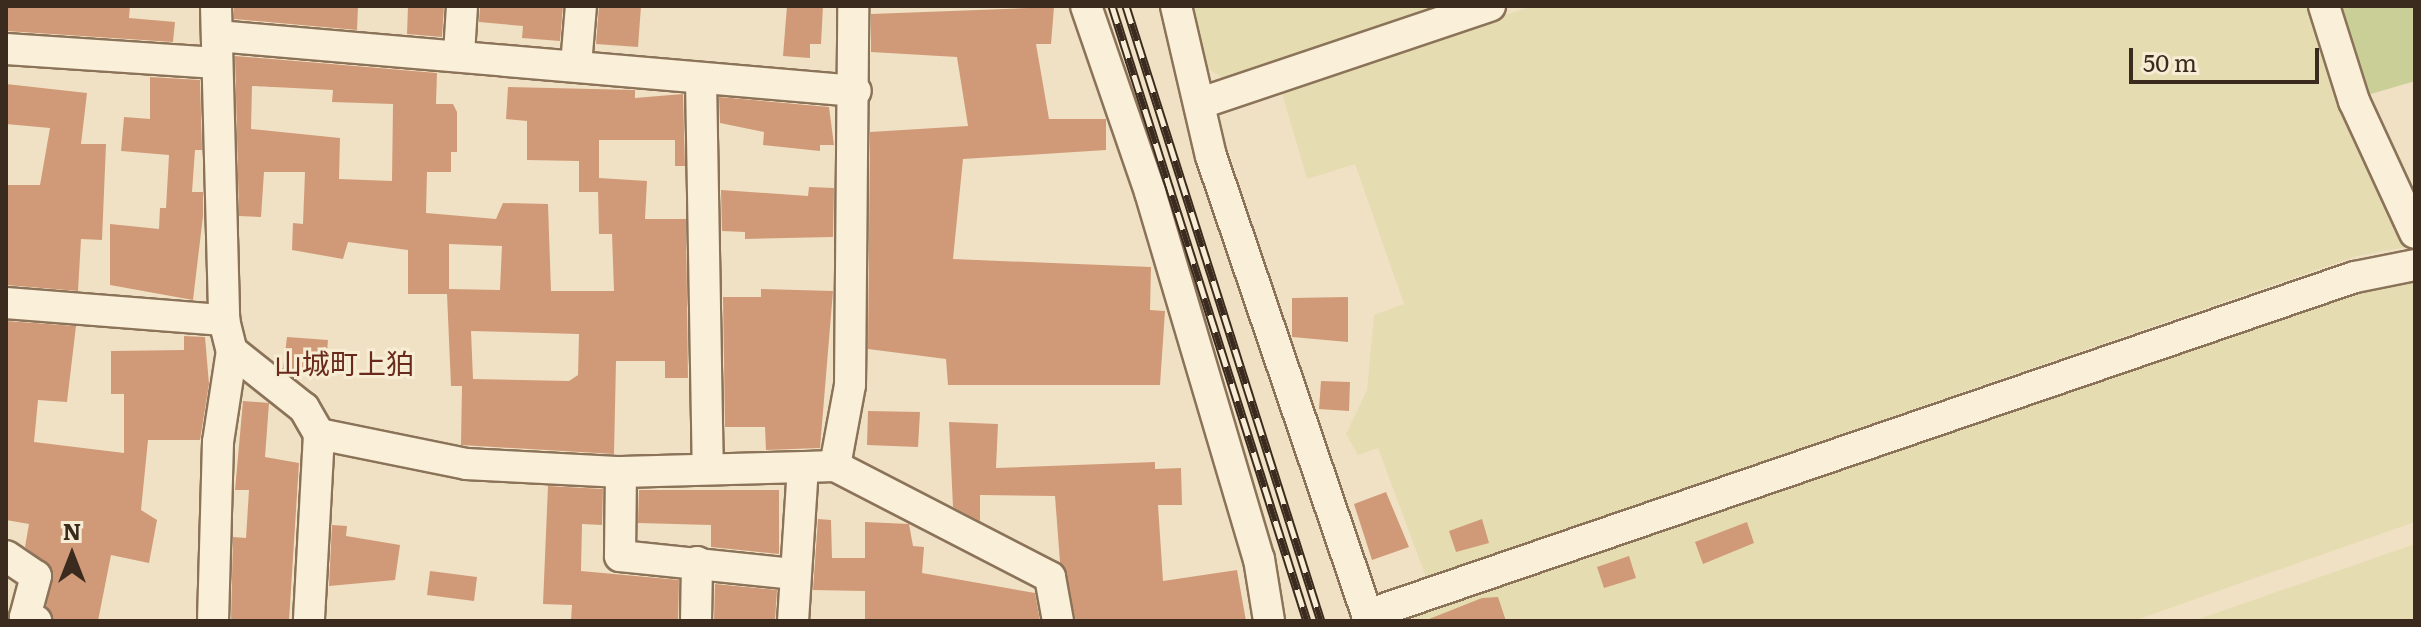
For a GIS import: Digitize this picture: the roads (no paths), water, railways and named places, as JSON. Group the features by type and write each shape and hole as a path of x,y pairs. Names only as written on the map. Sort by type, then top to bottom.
{"street":[{"path":"459,54 462,6"},
{"path":"576,65 581,6"},
{"path":"835,466 850,385 856,91 853,6"},
{"path":"1086,6 1150,192 1259,559 1269,621"},
{"path":"1176,6 1261,313 1368,618 2355,277 2415,265"},
{"path":"1201,103 1490,6"},
{"path":"2324,6 2354,101 2415,233"},
{"path":"213,621 218,442 232,351 224,320 217,35"},
{"path":"6,49 217,35 856,91"},
{"path":"701,79 708,469"},
{"path":"6,303 224,320"},
{"path":"232,351 304,408 319,434 309,621"},
{"path":"319,434 466,464 621,472 835,466 1050,577 1058,621"},
{"path":"793,621 803,467"},
{"path":"621,472 620,556 795,574"},
{"path":"6,556 36,576 25,617 36,621"},
{"path":"696,621 697,562"}],"railway":[{"path":"1112,6 1307,621"},
{"path":"1126,6 1321,621"}],"district":[{"name":"山城町上狛","path":"344,362"}]}
